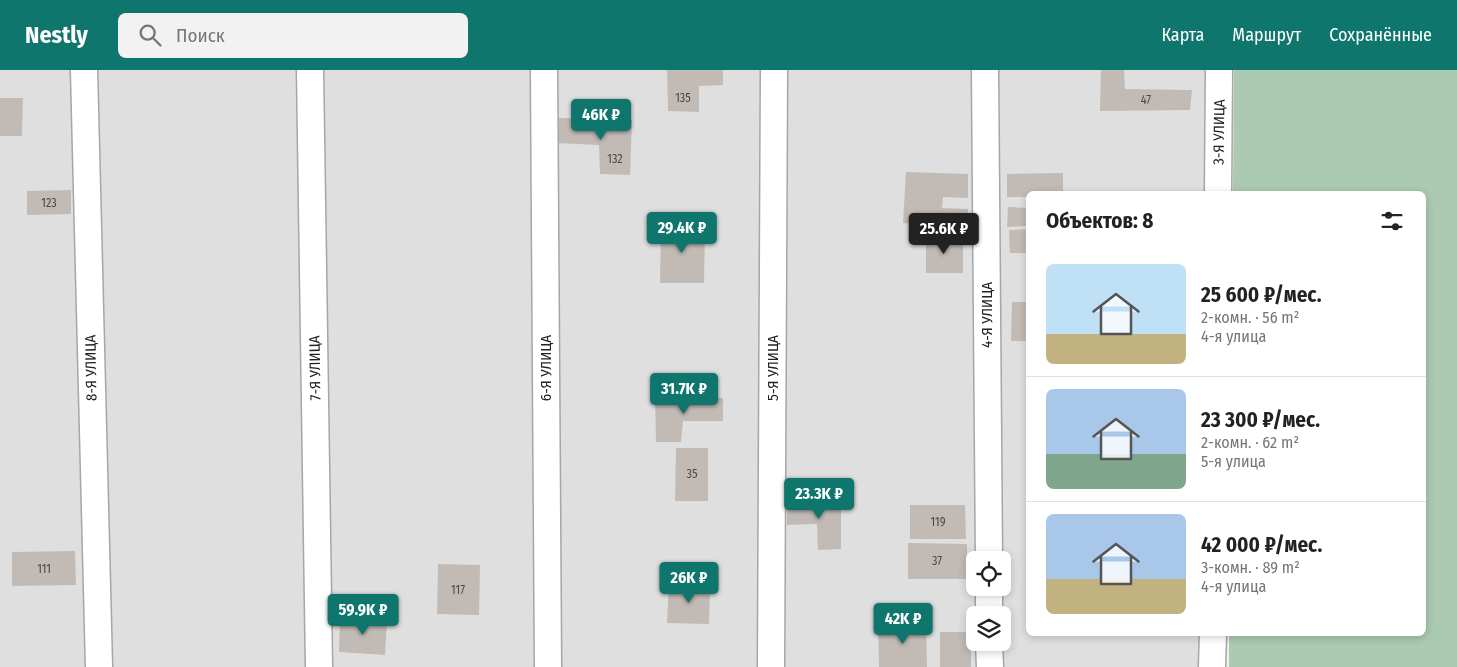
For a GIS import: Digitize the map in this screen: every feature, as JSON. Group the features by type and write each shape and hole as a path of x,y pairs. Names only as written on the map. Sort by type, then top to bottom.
{"street":[{"name":"8-Я УЛИЦА","path":"84,70 99,667"},
{"name":"7-Я УЛИЦА","path":"310,70 319,667"},
{"name":"6-Я УЛИЦА","path":"544,70 548,667"},
{"name":"5-Я УЛИЦА","path":"772,667 774,70"},
{"name":"4-Я УЛИЦА","path":"985,70 989,551"},
{"name":"3-Я УЛИЦА","path":"1218,191 1219,70"},
{"path":"1212,667 1213,636"},
{"path":"990,651 990,667"}],"shaded area":[{"path":"0,70 1219,70 1218,191 1026,191 1026,636 1213,636 1212,667 0,667"}],"green space":[{"path":"1234,70 1457,70 1457,667 1229,667 1229,636 1426,636 1426,191 1233,191"}],"building":[{"path":"667,70 723,70 723,85 699,86 699,112 668,111"},
{"path":"1101,70 1124,70 1125,89 1192,90 1190,110 1100,111"},
{"path":"0,98 23,98 22,136 0,136"},
{"path":"558,118 632,120 630,175 600,174 599,145 556,143"},
{"path":"906,172 968,174 968,198 943,197 942,208 968,209 968,226 903,223"},
{"path":"1063,173 1063,191 1026,191 1026,197 1007,197 1007,174"},
{"path":"71,190 71,214 27,215 27,191"},
{"path":"1008,207 1026,208 1026,226 1007,227"},
{"path":"661,225 705,225 704,283 660,283"},
{"path":"1026,229 1026,253 1010,253 1009,230"},
{"path":"926,237 963,237 963,273 926,273"},
{"path":"1012,302 1026,302 1026,341 1011,341"},
{"path":"655,398 723,398 723,421 683,421 681,442 656,442"},
{"path":"676,448 708,448 708,501 675,501"},
{"path":"787,500 841,500 841,549 818,550 817,524 787,525"},
{"path":"910,505 965,505 966,539 910,539"},
{"path":"908,543 967,544 966,579 908,579"},
{"path":"75,551 76,585 12,586 12,552"},
{"path":"438,564 480,565 479,615 437,614"},
{"path":"669,584 710,586 709,624 667,623"},
{"path":"340,618 387,620 385,655 339,652"},
{"path":"926,622 927,667 879,667 878,623"},
{"path":"940,632 966,632 966,651 971,651 971,667 940,667"}]}
